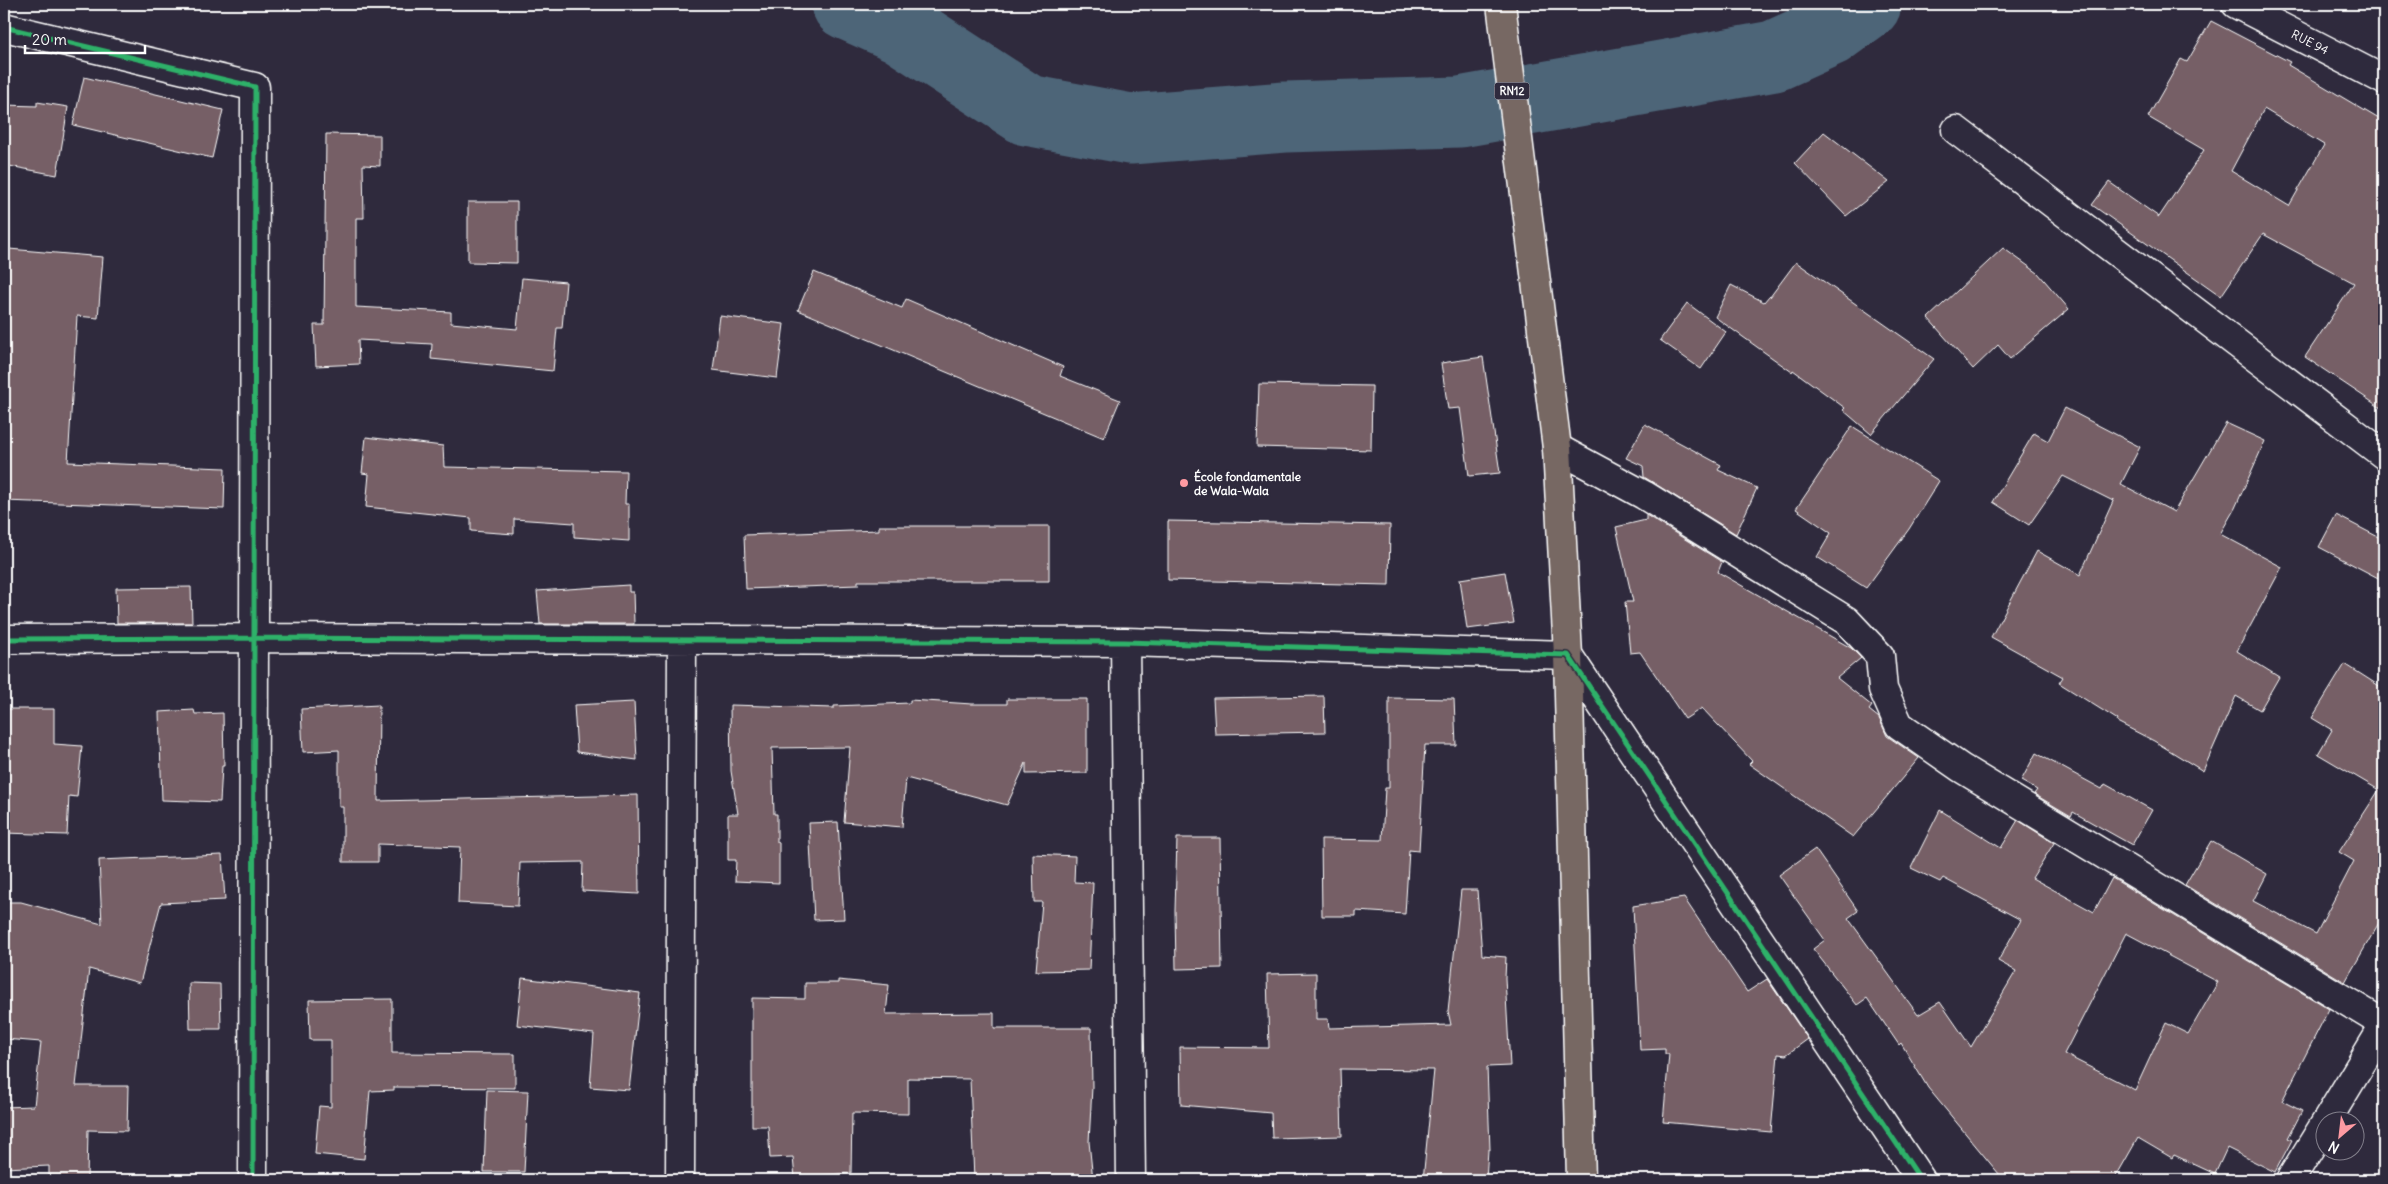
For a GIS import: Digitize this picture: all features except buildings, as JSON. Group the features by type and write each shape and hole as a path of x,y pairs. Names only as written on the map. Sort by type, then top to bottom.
{"main road":[{"name":"RN12","path":"1501,4 1557,448 1568,654 1581,1180"}],"street":[{"name":"RUE 94","path":"2236,4 2384,80"},
{"path":"4,27 255,87 253,1180"},
{"path":"1956,130 2384,455"},
{"path":"1557,448 1644,496 1847,621 1880,656 1883,690 1899,725 1961,768 2384,1025 2332,1112"},
{"path":"4,639 255,638 1125,642 1568,654 1921,1180"},
{"path":"680,1180 682,640"},
{"path":"1125,642 1131,1180"},
{"path":"2290,1180 2316,1138"}],"waterway":[{"path":"847,4 901,28 1027,110 1130,129 1285,117 1460,112 1774,56 1829,31 1866,4"}],"cycle path":[{"path":"4,27 255,87 253,1180"},
{"path":"4,639 255,638 1125,642 1568,655 1921,1180"}],"place":[{"name":"École fondamentale de Wala-Wala","path":"1184,483"}]}
